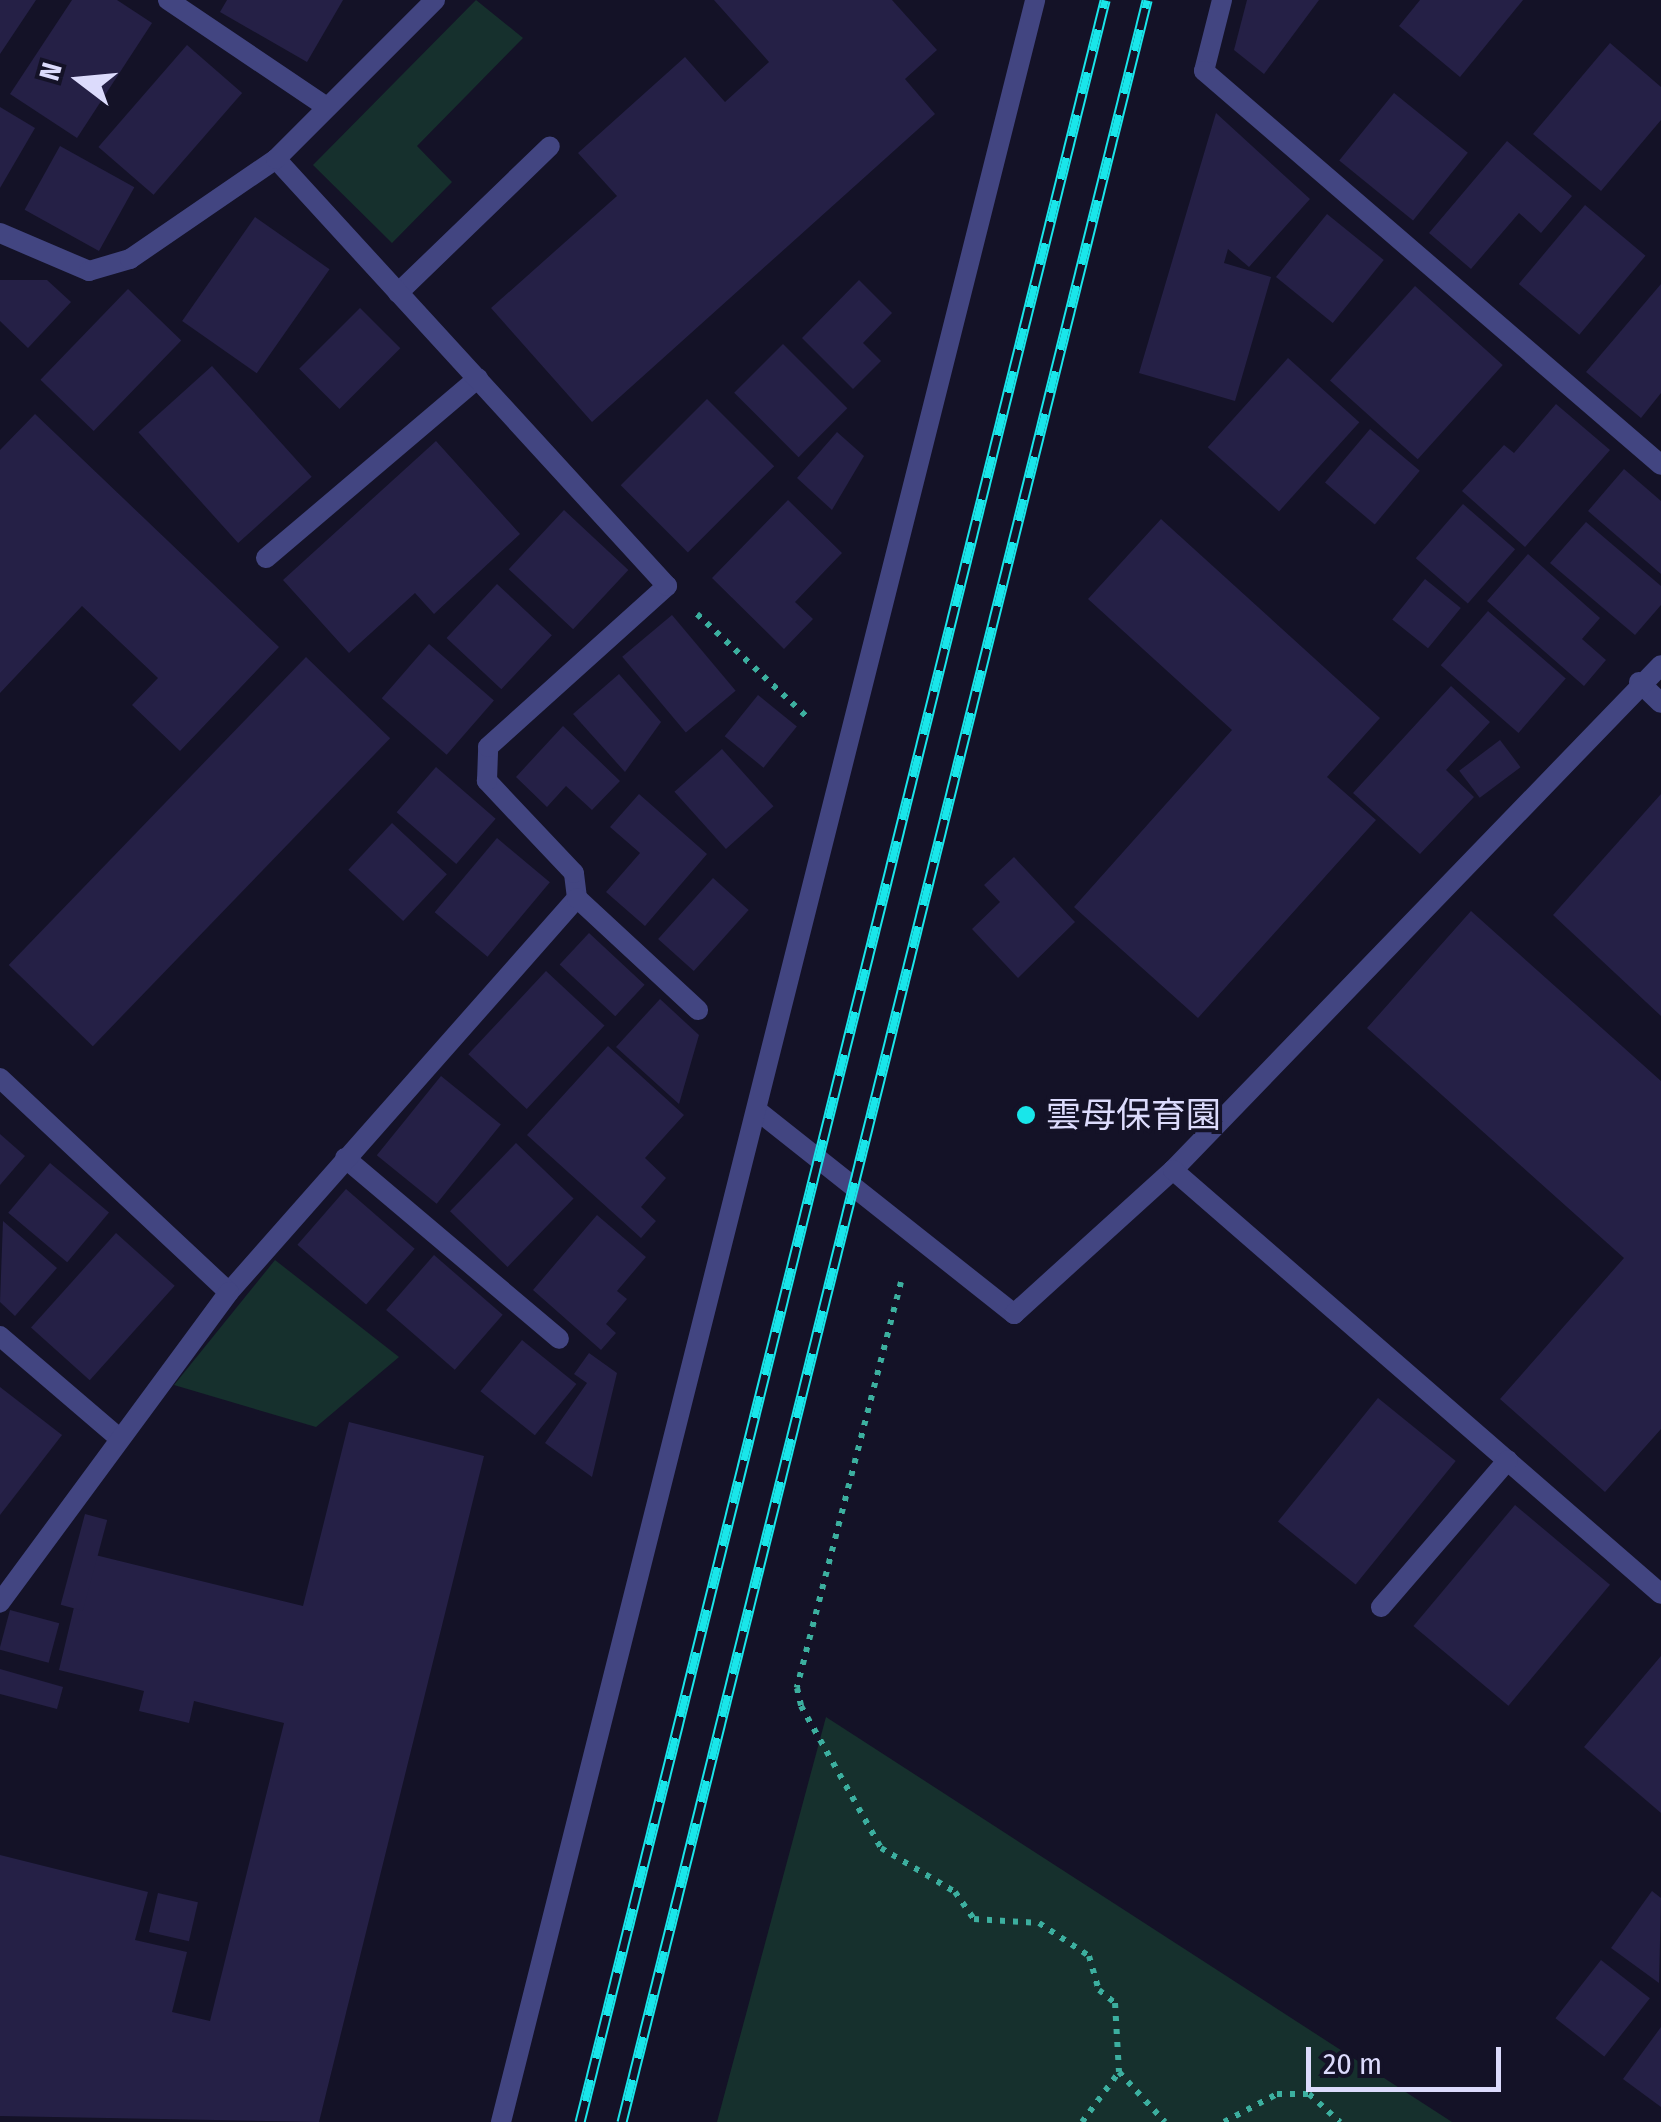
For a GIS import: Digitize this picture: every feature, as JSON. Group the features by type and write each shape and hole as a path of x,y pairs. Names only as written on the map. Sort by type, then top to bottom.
{"street":[{"path":"168,0 322,104"},
{"path":"0,233 89,271 159,243 276,159 322,104 434,0"},
{"path":"501,2122 850,757 1035,0"},
{"path":"1222,0 1204,70 1661,465"},
{"path":"398,293 550,146"},
{"path":"276,159 667,586 488,748 488,781 574,874 577,898 698,1010"},
{"path":"266,558 478,378"},
{"path":"758,1112 914,1227 1014,1314 1173,1170 1639,682 1661,665"},
{"path":"1639,682 1661,703"},
{"path":"0,1603 118,1437 229,1292 577,898"},
{"path":"0,1078 229,1292"},
{"path":"346,1158 559,1339"},
{"path":"1173,1170 1661,1594"},
{"path":"0,1336 118,1437"},
{"path":"1381,1607 1508,1460"}],"path":[{"path":"667,586 850,757"},
{"path":"914,1227 797,1688 801,1706 881,1848 954,1892 974,1919 1039,1923 1089,1956 1099,1990 1115,2003 1119,2072 1165,2122"},
{"path":"1082,2122 1119,2072"},
{"path":"1224,2122 1278,2094 1309,2094 1340,2122"}],"green space":[{"path":"476,0 523,38 417,146 452,182 392,243 313,165"},
{"path":"275,1260 399,1357 316,1427 174,1385"},
{"path":"826,1717 1452,2122 717,2122"}],"building":[{"path":"0,0 36,0 0,54"},
{"path":"72,0 117,0 152,23 77,138 10,94"},
{"path":"227,0 343,0 307,62 220,12"},
{"path":"714,0 892,0 937,50 905,79 935,114 592,422 491,308 617,196 578,153 685,57 725,102 769,62"},
{"path":"1247,0 1319,0 1264,74 1234,50"},
{"path":"1420,0 1523,0 1460,77 1399,26"},
{"path":"1610,43 1661,87 1661,120 1601,191 1533,134"},
{"path":"187,45 242,93 154,195 98,147"},
{"path":"1394,93 1468,153 1413,220 1339,161"},
{"path":"0,107 35,128 0,188"},
{"path":"1216,113 1310,199 1249,267 1228,249 1224,263 1271,277 1235,401 1139,373"},
{"path":"1507,141 1572,196 1541,233 1519,213 1471,269 1429,233"},
{"path":"60,146 134,187 99,251 25,210"},
{"path":"1585,205 1646,256 1579,335 1519,284"},
{"path":"1327,214 1384,260 1333,323 1276,277"},
{"path":"255,217 330,269 257,373 182,321"},
{"path":"0,280 47,280 71,302 28,348 0,321"},
{"path":"859,280 892,313 863,343 881,361 853,389 802,338"},
{"path":"1661,284 1661,393 1641,418 1586,372"},
{"path":"1415,286 1503,365 1418,459 1330,380"},
{"path":"128,289 181,340 94,431 40,380"},
{"path":"360,308 400,348 339,409 299,369"},
{"path":"783,344 847,408 799,457 734,393"},
{"path":"1288,358 1359,422 1279,511 1208,447"},
{"path":"212,366 312,477 238,543 138,432"},
{"path":"707,399 774,466 688,552 621,485"},
{"path":"1556,404 1610,450 1525,547 1462,491 1504,445 1514,453"},
{"path":"35,414 279,647 180,751 132,705 158,678 82,606 0,693 0,450"},
{"path":"1370,429 1420,471 1375,524 1325,483"},
{"path":"837,432 864,456 832,510 797,478"},
{"path":"436,441 520,534 434,614 415,593 349,653 283,580"},
{"path":"1624,469 1661,501 1661,574 1588,511"},
{"path":"788,500 842,553 795,602 813,619 784,649 712,578"},
{"path":"1463,504 1515,549 1468,604 1416,558"},
{"path":"564,510 628,570 573,629 509,569"},
{"path":"1161,519 1380,718 1327,777 1376,820 1198,1018 1074,907 1232,730 1088,599"},
{"path":"1586,522 1661,586 1661,605 1635,635 1550,563"},
{"path":"1528,554 1600,618 1582,639 1606,660 1584,686 1487,601"},
{"path":"1425,579 1461,608 1428,648 1392,619"},
{"path":"497,584 552,635 501,689 447,638"},
{"path":"1488,611 1566,679 1518,733 1441,665"},
{"path":"672,615 736,691 686,733 622,657"},
{"path":"429,644 494,700 447,755 382,698"},
{"path":"306,657 390,738 93,1046 9,965"},
{"path":"619,674 661,722 625,772 573,714"},
{"path":"1451,686 1490,722 1446,770 1474,797 1420,854 1353,793"},
{"path":"758,695 797,726 764,768 725,736"},
{"path":"563,726 620,781 592,810 566,786 547,807 516,777"},
{"path":"1500,740 1520,767 1480,798 1459,771"},
{"path":"722,749 774,806 726,849 674,792"},
{"path":"436,767 496,819 456,864 397,812"},
{"path":"639,794 707,854 645,926 606,892 640,853 610,827"},
{"path":"1661,794 1661,1016 1553,915"},
{"path":"392,823 447,874 403,921 348,870"},
{"path":"497,838 550,882 488,957 435,912"},
{"path":"1014,857 1075,922 1018,978 972,929 1000,902 984,885"},
{"path":"713,878 749,910 694,971 658,939"},
{"path":"1471,911 1661,1081 1661,1429 1605,1492 1500,1399 1624,1258 1367,1028"},
{"path":"589,933 645,985 615,1016 560,964"},
{"path":"546,971 605,1026 527,1109 468,1054"},
{"path":"660,999 699,1035 679,1104 616,1047"},
{"path":"608,1046 684,1115 645,1158 666,1178 641,1207 656,1221 641,1238 527,1135"},
{"path":"441,1076 501,1124 437,1204 377,1155"},
{"path":"0,1134 25,1156 0,1185"},
{"path":"516,1143 574,1199 508,1267 450,1211"},
{"path":"50,1163 109,1212 67,1262 8,1213"},
{"path":"346,1189 415,1249 366,1305 297,1245"},
{"path":"597,1215 646,1257 617,1291 627,1299 606,1324 616,1333 601,1350 533,1290"},
{"path":"3,1221 57,1268 15,1316 0,1302"},
{"path":"116,1233 175,1286 90,1380 31,1327"},
{"path":"434,1255 503,1315 455,1370 386,1310"},
{"path":"522,1340 576,1384 535,1435 480,1391"},
{"path":"589,1353 617,1373 592,1477 545,1443 587,1383 574,1374"},
{"path":"0,1387 62,1435 0,1515"},
{"path":"1378,1398 1456,1461 1356,1584 1278,1522"},
{"path":"349,1422 484,1456 319,2122 0,2116 0,1855 148,1892 135,1940 187,1952 172,2012 210,2021 284,1723 194,1701 189,1723 139,1711 144,1691 59,1670 87,1553 303,1606"},
{"path":"1515,1505 1610,1585 1508,1706 1413,1626"},
{"path":"85,1514 107,1520 83,1611 61,1605"},
{"path":"10,1610 59,1623 49,1663 0,1650"},
{"path":"1661,1656 1661,1813 1584,1747"},
{"path":"0,1669 63,1687 57,1709 0,1694"},
{"path":"1652,1891 1661,1898 1659,1983 1611,1948"},
{"path":"158,1893 198,1902 189,1941 149,1932"},
{"path":"1601,1960 1650,1998 1604,2056 1555,2018"},
{"path":"1661,2027 1661,2107 1623,2079"}],"railway":[{"path":"580,2122 1105,0"},
{"path":"622,2122 1147,0"}],"place":[{"name":"雲母保育園","path":"1026,1115"}]}
